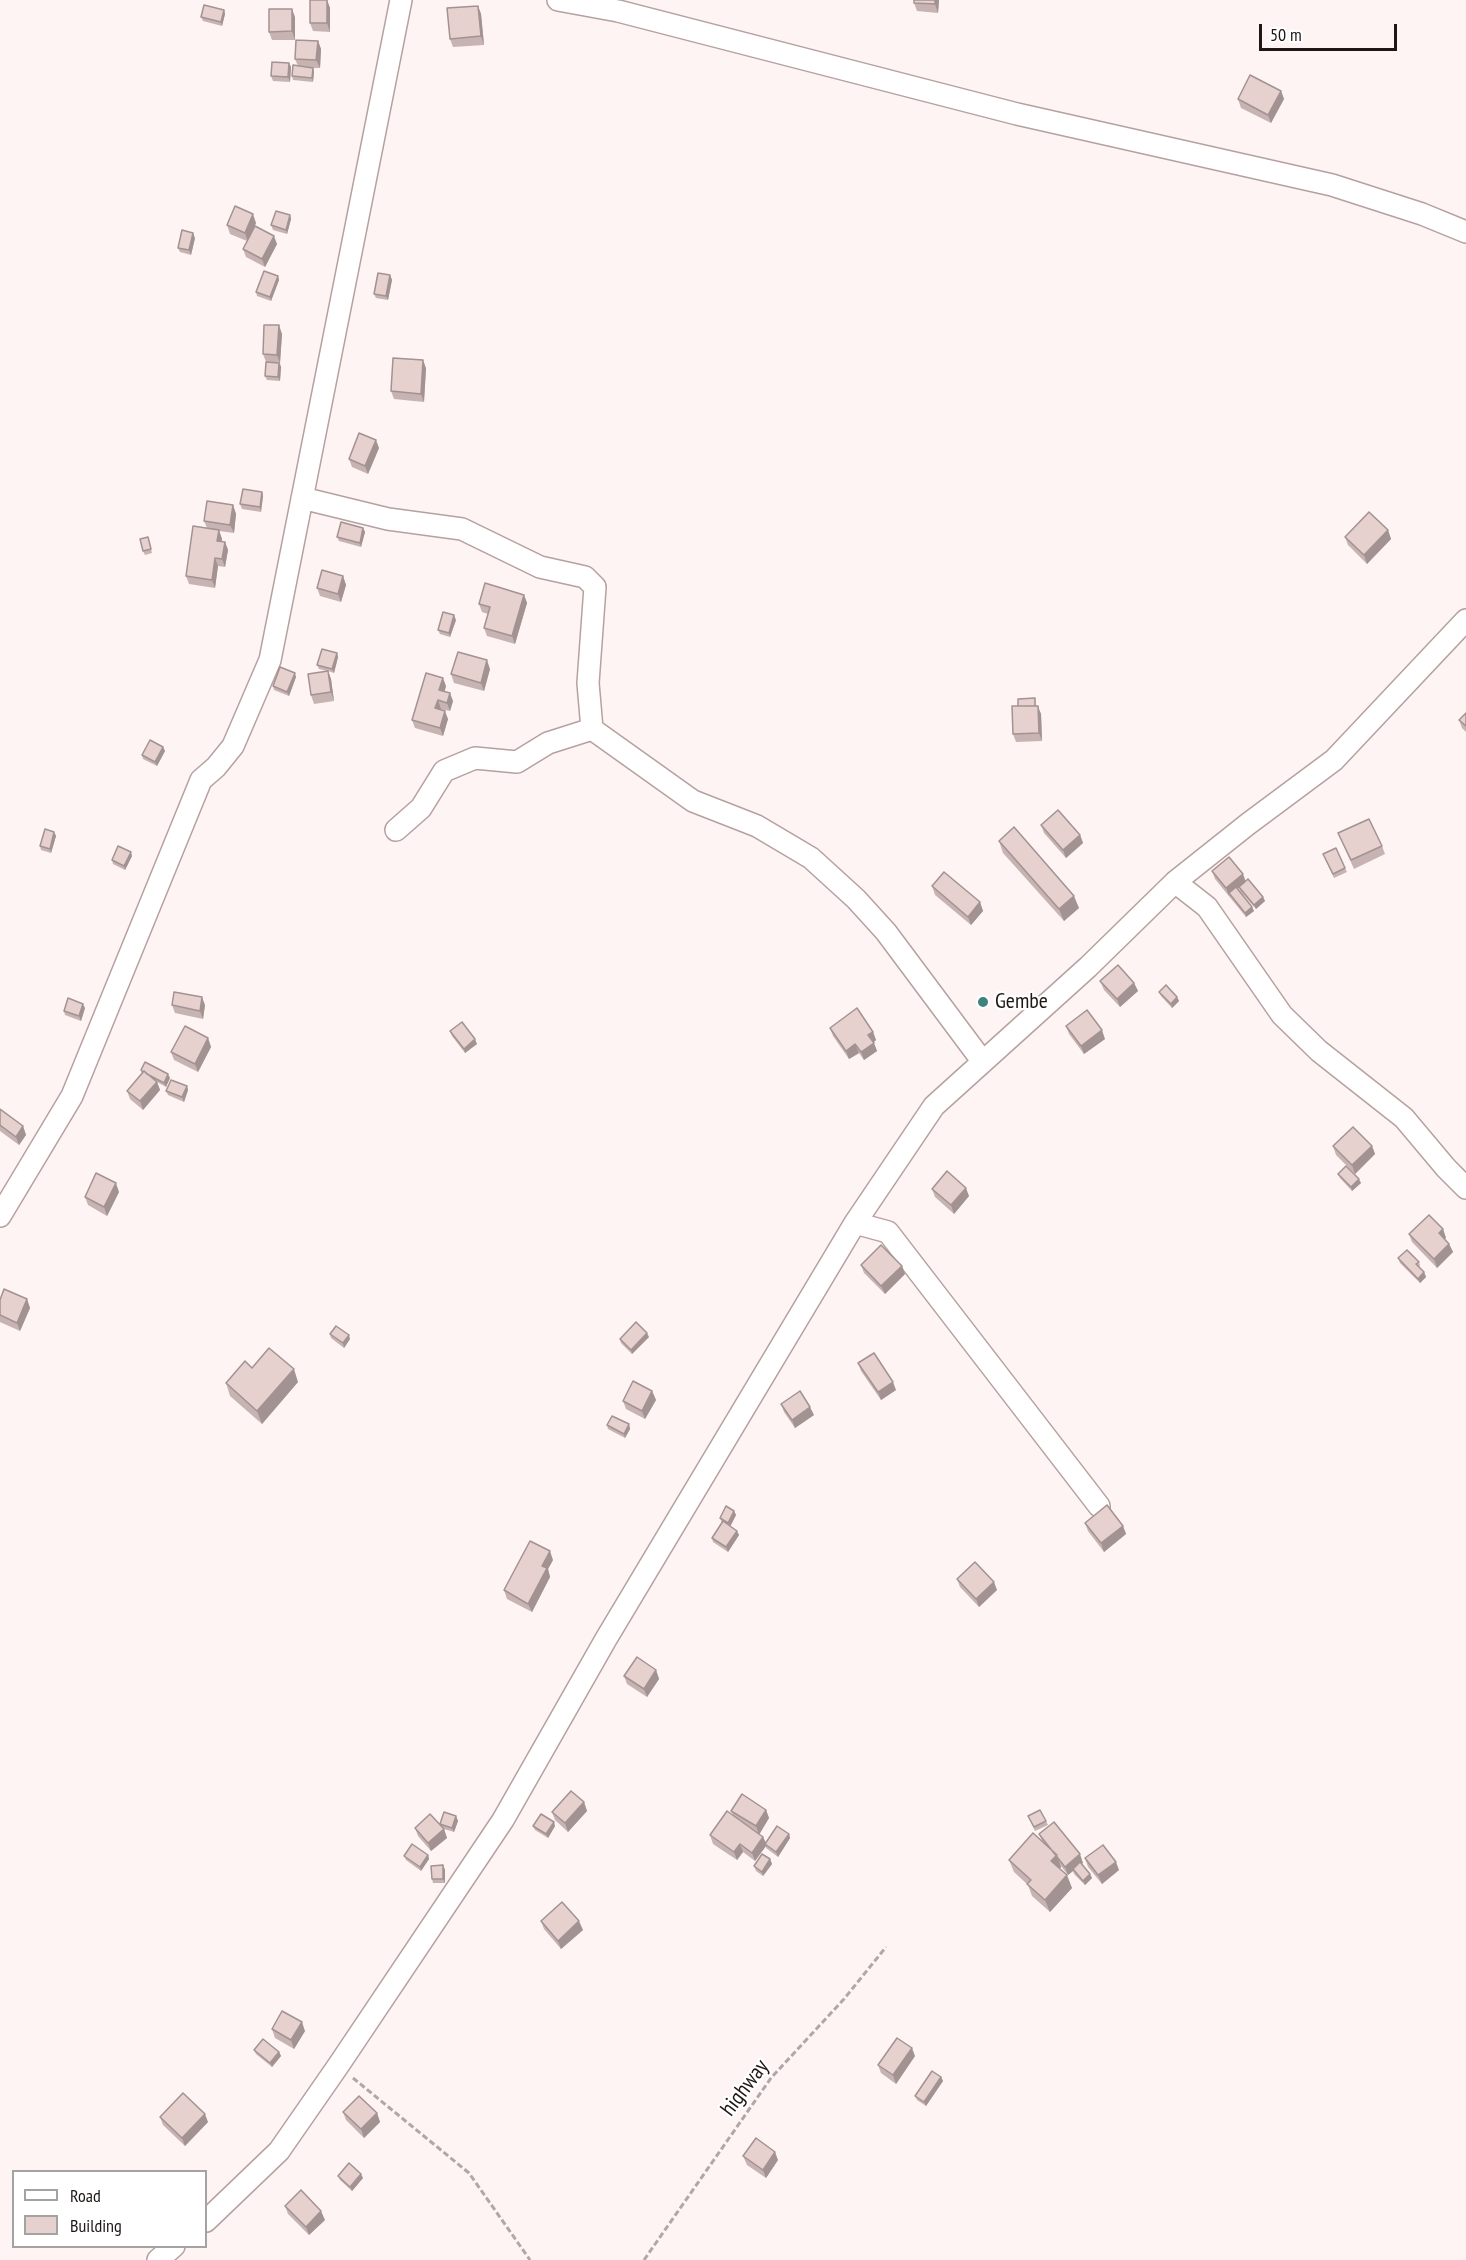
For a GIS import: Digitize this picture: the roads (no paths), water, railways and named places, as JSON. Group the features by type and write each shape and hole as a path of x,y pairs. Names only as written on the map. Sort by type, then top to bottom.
{"street":[{"path":"0,1216 72,1095 201,780 216,767 233,746 270,660 401,0"},
{"path":"558,0 618,11 1028,117 1332,185 1422,214 1466,232"},
{"path":"302,498 388,519 462,529 540,567 585,577 595,587 588,683 592,729 693,801 757,826 811,858 856,899 886,932 983,1062"},
{"path":"207,2221 279,2151 504,1820 606,1639 855,1223 934,1106 1088,967 1175,882 1334,760 1466,620"},
{"path":"396,830 421,807 444,771 475,758 517,762 548,743 592,729"},
{"path":"1175,882 1207,907 1282,1015 1319,1051 1404,1118 1466,1188"},
{"path":"855,1223 888,1232 1099,1506"},
{"path":"158,2260 173,2248"}],"place":[{"name":"Gembe","path":"983,1002"}]}
